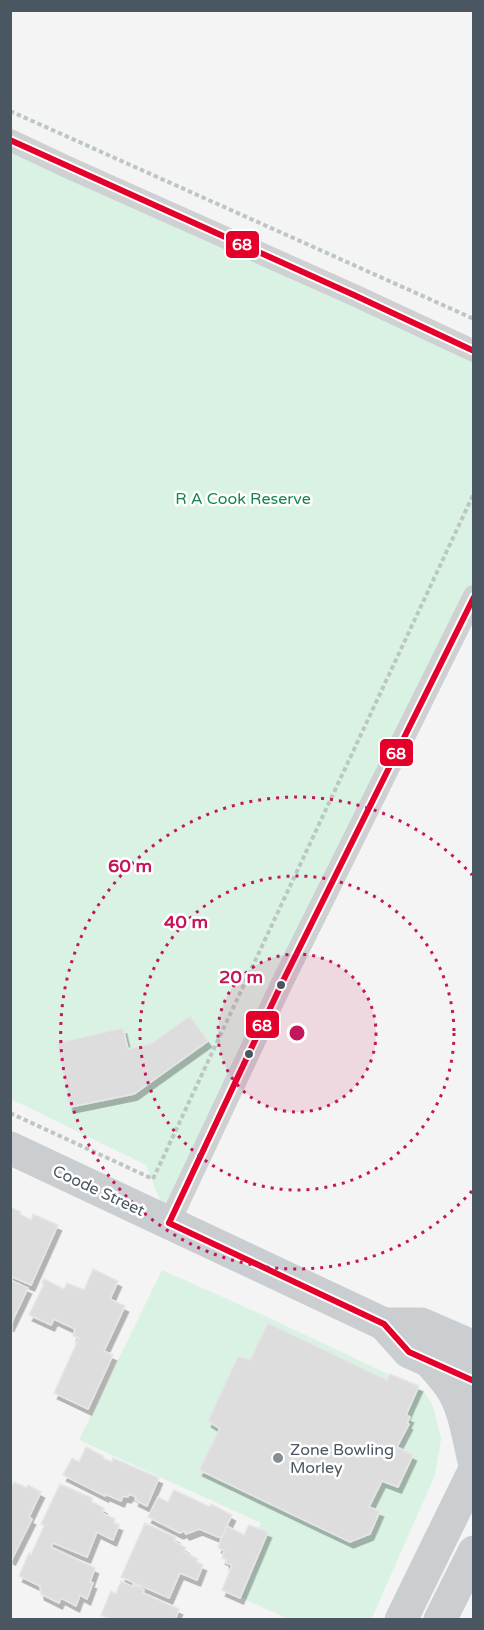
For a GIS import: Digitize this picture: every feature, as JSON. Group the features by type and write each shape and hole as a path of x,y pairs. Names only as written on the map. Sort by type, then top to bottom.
{"main road":[{"name":"Coode Street","path":"10,1148 384,1324 409,1352 474,1381"},
{"name":"Coode Street","path":"384,1324 421,1324 474,1347"},
{"path":"431,1362 453,1390 465,1422 474,1461"},
{"path":"401,1620 474,1471"},
{"path":"440,1620 474,1552"}],"street":[{"path":"10,140 474,351"},
{"path":"169,1223 278,993 474,596"}],"path":[{"path":"10,111 474,318"},
{"path":"10,1113 153,1179 474,493"}],"green space":[{"name":"R A Cook Reserve","path":"10,140 473,351 473,596 169,1223 146,1165 11,1099"},
{"name":"Zone Bowling Morley","path":"162,1270 424,1391 433,1406 441,1439 435,1475 371,1620 288,1619 229,1592 261,1523 79,1440"}],"building":[{"path":"190,1016 208,1041 134,1094 70,1107 57,1043 123,1028 128,1049 150,1044"},
{"path":"10,1207 31,1220 33,1214 58,1225 31,1285 10,1276"},
{"path":"93,1269 118,1281 110,1299 125,1306 104,1351 113,1355 88,1409 54,1393 79,1338 73,1336 75,1329 54,1319 51,1325 29,1315 44,1284 42,1283 44,1279 64,1289 67,1283 84,1290"},
{"path":"10,1280 28,1288 10,1326"},
{"path":"268,1323 387,1380 390,1374 419,1386 406,1415 410,1417 407,1423 409,1424 397,1447 413,1455 398,1487 382,1481 369,1507 380,1511 370,1534 350,1542 199,1470 220,1429 208,1421 238,1356 250,1360"},
{"path":"86,1447 112,1462 113,1458 159,1478 147,1506 129,1494 128,1497 123,1496 121,1501 105,1494 105,1496 63,1475 72,1458 79,1462"},
{"path":"14,1482 27,1488 28,1485 41,1492 29,1517 32,1519 12,1559 10,1558 10,1489"},
{"path":"60,1484 92,1498 92,1502 104,1508 102,1513 115,1519 114,1523 119,1525 113,1540 97,1532 87,1557 53,1543 51,1547 95,1568 90,1582 93,1583 87,1599 80,1595 76,1606 61,1598 59,1603 41,1594 40,1586 19,1576 40,1535 44,1526 41,1524"},
{"path":"174,1490 232,1515 221,1538 199,1529 186,1534 184,1531 180,1533 148,1517 158,1497 168,1502"},
{"path":"145,1523 176,1537 174,1541 186,1548 184,1552 198,1559 196,1562 203,1565 197,1580 180,1573 169,1598 121,1577"},
{"path":"249,1525 268,1532 240,1598 222,1590 232,1565 226,1563 226,1560 222,1558 224,1551 218,1547 227,1526 244,1535"},
{"path":"121,1581 133,1587 133,1584 136,1585 144,1590 143,1593 179,1609 175,1620 112,1620 101,1615 111,1591 116,1594"}],"transit line":[{"name":"68","path":"10,140 474,351"},
{"name":"68","path":"169,1223 282,983 474,597"},
{"name":"68","path":"169,1223 384,1324 409,1352 474,1381"}],"place":[{"name":"Zone Bowling Morley","path":"278,1458"}]}
